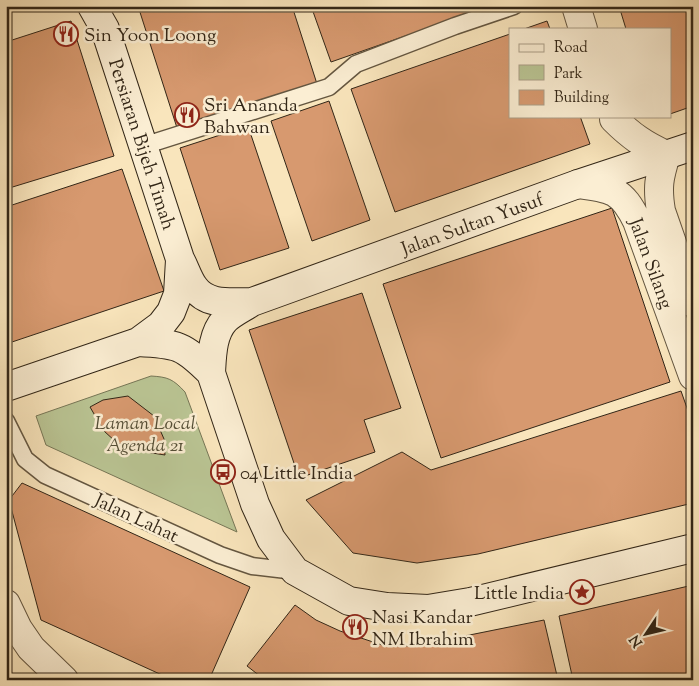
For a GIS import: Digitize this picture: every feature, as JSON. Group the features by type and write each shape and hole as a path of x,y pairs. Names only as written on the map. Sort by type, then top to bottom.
{"main road":[{"name":"Persiaran Bijeh Timah","path":"92,6 105,18 143,146 180,259"},
{"path":"576,6 583,28"},
{"path":"614,118 629,134 647,146 666,155"},
{"path":"614,118 631,168"},
{"name":"Jalan Sultan Yusuf","path":"211,373 212,351 216,336 225,321 252,302 578,184 693,146"},
{"name":"Jalan Silang","path":"666,155 658,180 658,196 661,211 693,303"},
{"name":"Jalan Silang","path":"578,184 601,186 618,193 630,206 693,376"},
{"path":"6,387 138,342 161,324 171,312 178,294 180,259"},
{"name":"Jalan Sultan Yusuf","path":"180,259 194,287 204,297 217,302 252,302"},
{"path":"138,342 168,343 182,348 196,358 211,373"},
{"name":"Jalan Lahat","path":"211,373 255,504 271,539 295,571 349,601 387,607 428,608 470,602 693,548"},
{"path":"6,604 18,629 31,648 64,680"}],"lane":[{"path":"143,146 329,87 356,64 454,26 514,6"},
{"name":"Jalan Lahat","path":"6,421 25,459 45,474 220,555 252,566 295,571"}],"green space":[{"name":"Laman Local Agenda 21","path":"151,376 170,379 185,392 237,532 46,445 36,416"}],"building":[{"path":"138,6 292,6 318,87 178,131"},
{"path":"311,6 491,6 331,62"},
{"path":"619,6 693,6 693,106 672,113 672,28 626,28"},
{"path":"71,21 114,156 6,189 6,42"},
{"path":"547,21 550,28 527,28"},
{"path":"509,34 509,118 581,118 590,144 395,212 351,89"},
{"path":"329,101 370,220 312,241 271,121"},
{"path":"248,126 289,248 220,270 180,148"},
{"path":"122,169 164,291 6,344 6,207"},
{"path":"612,208 670,382 441,458 383,284"},
{"path":"362,293 401,408 364,420 375,452 299,478 249,330"},
{"path":"681,391 693,425 693,503 478,554 417,563 353,553 306,500 402,452 431,470"},
{"path":"128,396 154,416 164,439 165,455 133,450 116,442 104,431 90,407 103,400"},
{"path":"22,483 250,587 209,680 173,680 41,620 9,500"},
{"path":"693,585 693,680 573,680 559,616"},
{"path":"295,605 316,620 340,631 385,646 415,646 544,620 558,680 265,680 247,666"}],"place":[{"name":"Sin Yoon Loong","path":"66,34"},
{"name":"Sri Ananda Bahwan","path":"187,115"},
{"name":"04 Little India","path":"223,472"},
{"name":"Little India","path":"582,592"},
{"name":"Nasi Kandar NM Ibrahim","path":"355,627"}]}
